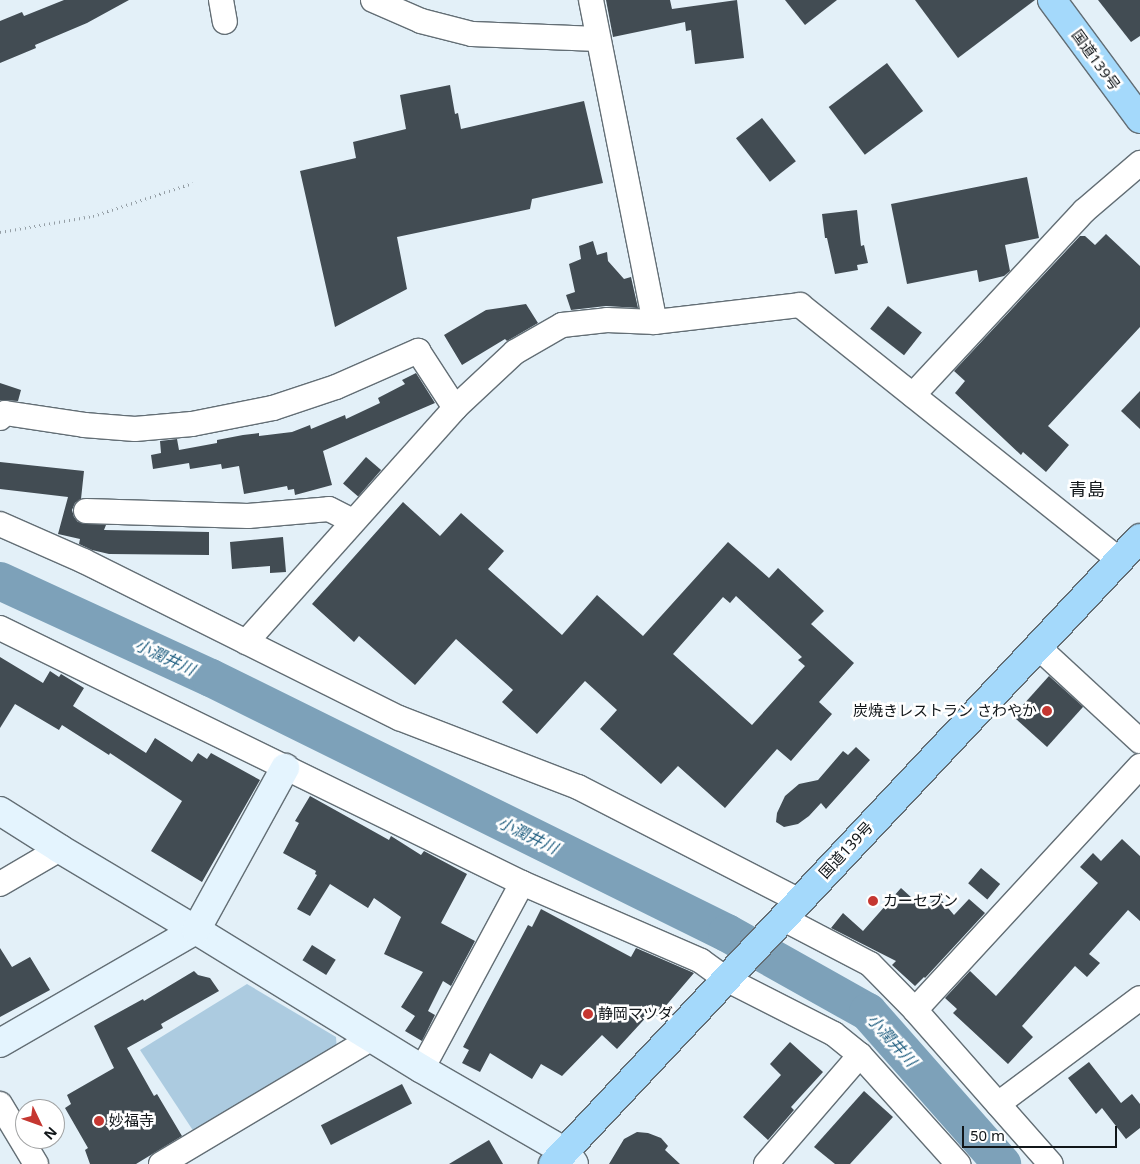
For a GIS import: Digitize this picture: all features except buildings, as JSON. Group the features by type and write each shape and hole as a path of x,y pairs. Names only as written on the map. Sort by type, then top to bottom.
{"highway":[{"name":"国道139号","path":"1052,0 1140,119"},
{"name":"国道139号","path":"564,1160 785,915 1140,538"}],"street":[{"path":"373,0 421,21 472,34 598,39"},
{"path":"591,0 655,322"},
{"path":"913,395 1084,211 1140,162"},
{"path":"246,642 455,408 515,352 562,325 607,320 655,322 800,304 1119,560"},
{"path":"0,418 5,413 84,425 135,429 192,424 273,408 336,387 418,351 455,408"},
{"path":"86,511 248,516 329,509 354,521"},
{"path":"0,524 84,562 399,718 578,787 785,915 870,964 915,1010 1051,1164"},
{"path":"0,628 522,883 730,975 834,1034 860,1055 958,1164"},
{"path":"1038,647 1140,741"},
{"path":"915,1010 1140,766"},
{"path":"0,1043 196,930 285,768"},
{"path":"0,810 60,849 422,1069 564,1160"},
{"path":"0,884 60,849"},
{"path":"422,1069 522,883"},
{"path":"998,1104 1140,998"},
{"path":"161,1164 372,1038"},
{"path":"766,1164 860,1055"},
{"path":"0,1104 36,1164"}],"path":[{"path":"0,232 93,216 193,183"}],"shaded area":[{"path":"247,984 336,1037 337,1051 194,1132 140,1050"}],"waterway":[{"name":"小潤井川","path":"0,581 211,678 727,933 868,1012 1002,1164"}],"place":[{"name":"炭焼きレストラン さわやか","path":"1047,711"},
{"name":"カーセブン","path":"873,901"},
{"name":"静岡マツダ","path":"588,1014"},
{"name":"妙福寺","path":"99,1121"}],"district":[{"name":"青島","path":"1087,489"}]}
